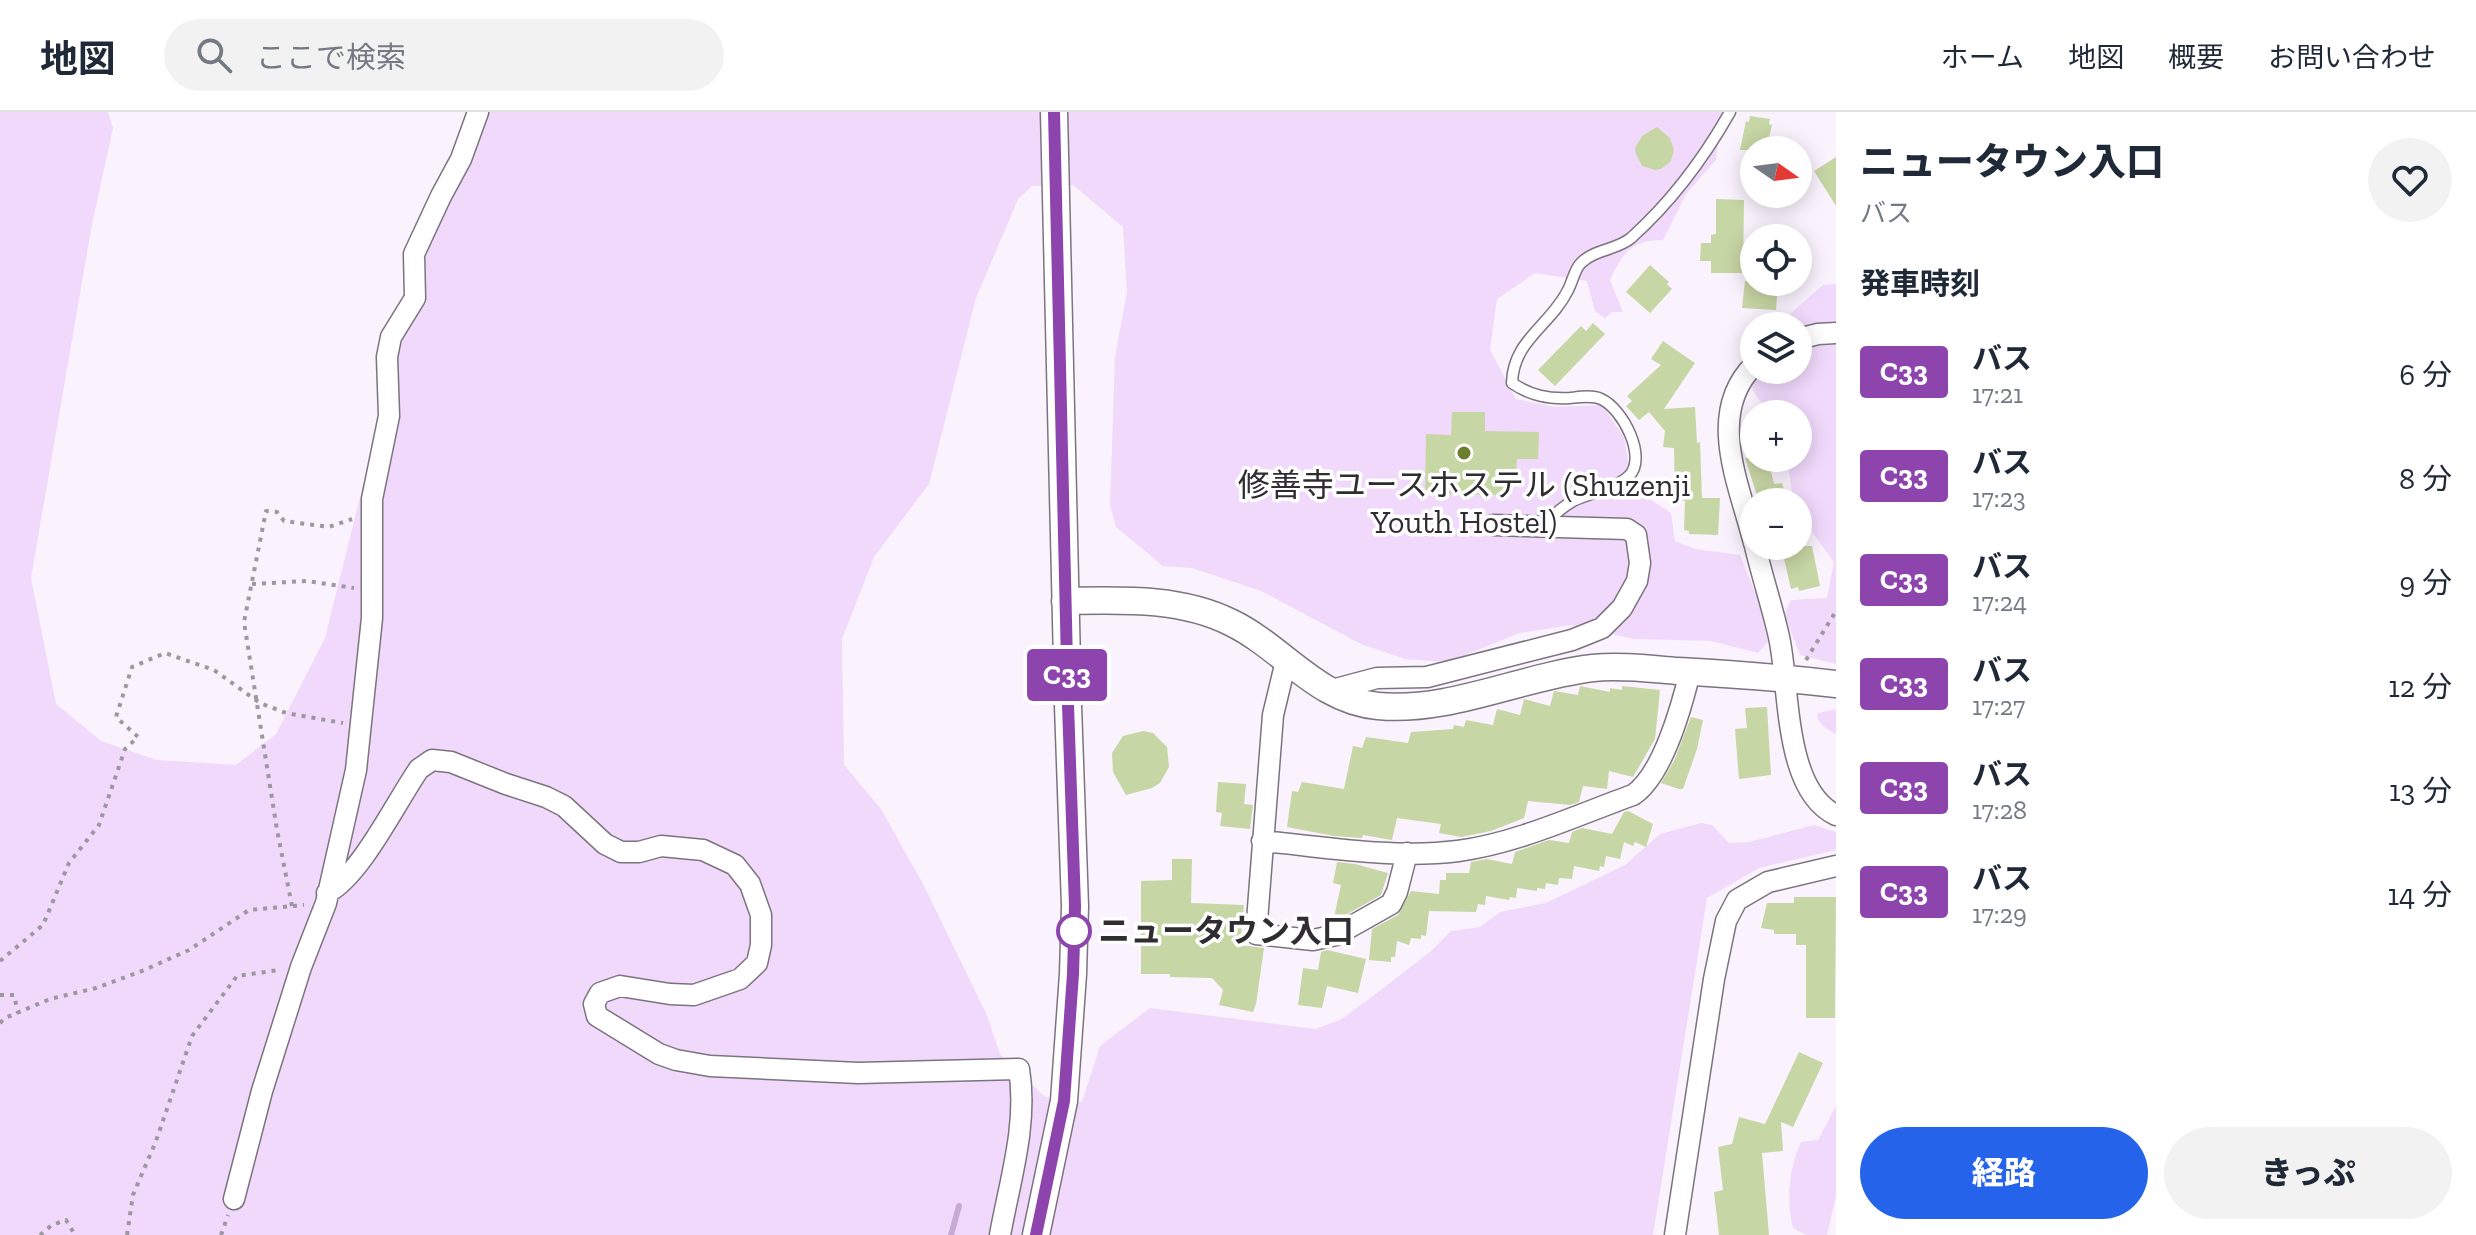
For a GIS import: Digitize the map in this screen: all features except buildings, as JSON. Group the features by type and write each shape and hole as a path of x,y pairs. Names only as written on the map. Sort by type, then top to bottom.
{"street":[{"path":"234,1199 262,1091 301,967 327,898 356,770 370,646 372,499 389,416 387,357 391,337 415,298 414,254 461,159 478,112"},
{"path":"1036,1235 1064,1101 1075,906 1054,112"},
{"path":"1812,336 1836,333"},
{"path":"1740,383 1733,395 1729,438 1740,491"},
{"path":"1328,691 1377,678 1427,677 1572,640 1602,628 1622,608 1637,581 1640,547 1636,535 1627,529 1493,525"},
{"path":"1758,560 1779,636 1791,726 1800,765 1816,801 1836,815"},
{"path":"1065,601 1124,600 1183,606 1208,612 1235,624 1328,691 1353,701 1379,706 1425,706 1596,667 1836,684"},
{"path":"1286,661 1273,715 1256,934 1282,939 1327,938 1381,910 1391,904 1397,892 1407,853"},
{"path":"1262,841 1407,853 1461,851 1540,829 1633,795 1644,788 1650,779 1674,723 1690,672"},
{"path":"327,898 362,857 419,769 432,760 451,762 546,797 564,806 605,844 621,852 639,852 661,846 703,850 735,865 750,884 761,915 761,945 757,963 740,979 694,995 620,986 600,993 594,1004 597,1016 659,1054 710,1066 858,1073 1019,1069 1022,1121 1000,1235"},
{"path":"1675,1235 1726,921 1737,900 1768,882 1836,866"}],"lane":[{"path":"1541,526 1573,501 1621,482 1632,474 1637,462 1636,446 1614,408 1601,399 1591,396 1550,398 1533,395 1512,383 1517,358 1524,344 1567,292 1583,261 1628,240 1697,164 1730,112"}],"path":[{"path":"292,906 244,622 266,511 277,512 284,521 329,527 372,513"},
{"path":"252,584 307,581 372,590"},
{"path":"1785,678 1799,671 1836,611"},
{"path":"0,961 43,925 69,863 99,825 125,749 138,737 116,717 132,667 165,653 214,670 257,701 286,713 362,726"},
{"path":"0,1023 50,999 96,988 189,950 249,910 292,906 327,898"},
{"path":"127,1235 133,1195 156,1141 192,1036 237,976 301,967"},
{"path":"0,995 14,995 18,1013"},
{"path":"40,1235 52,1225 66,1220 75,1235"}],"shaded area":[{"path":"0,112 108,112 113,128 92,224 31,578 56,704 101,741 157,760 236,765 276,734 325,638 396,353 471,112 1722,112 1716,160 1686,194 1663,240 1643,242 1629,250 1610,280 1623,312 1612,312 1605,318 1595,311 1587,281 1535,273 1497,299 1490,350 1516,399 1555,407 1602,405 1624,437 1628,461 1645,496 1671,513 1675,541 1695,549 1740,555 1757,597 1768,642 1758,653 1711,641 1634,639 1571,625 1520,633 1447,662 1405,659 1361,644 1261,591 1192,568 1163,566 1116,527 1110,505 1115,357 1127,292 1123,227 1073,185 1032,186 1018,199 976,298 929,484 874,557 842,639 844,765 881,809 923,884 986,1013 1000,1054 1045,1097 1082,1102 1100,1046 1150,1008 1315,1029 1340,1020 1430,952 1451,931 1480,927 1500,912 1546,903 1625,865 1660,834 1701,823 1712,825 1729,843 1749,842 1814,825 1836,832 1836,850 1759,868 1707,898 1653,1235 0,1235"},
{"path":"1836,284 1836,664 1800,655 1784,614 1791,600 1827,598 1834,562 1812,532 1812,488 1791,488 1789,472 1812,472 1812,400 1760,400 1752,384 1812,384 1812,312 1792,312 1823,285"},
{"path":"1836,709 1836,734 1817,718 1818,713"},
{"path":"1836,1106 1836,1196 1827,1235 1806,1235 1793,1228 1791,1217 1789,1195 1794,1163 1801,1142 1818,1140"}],"waterway":[{"path":"951,1235 959,1206"}],"bus line":[{"name":"C33","path":"1036,1235 1064,1101 1075,906 1054,112"}],"place":[{"name":"修善寺ユースホステル (Shuzenji Youth Hostel)","path":"1464,453"},
{"name":"ニュータウン入口","path":"1074,931"}]}
